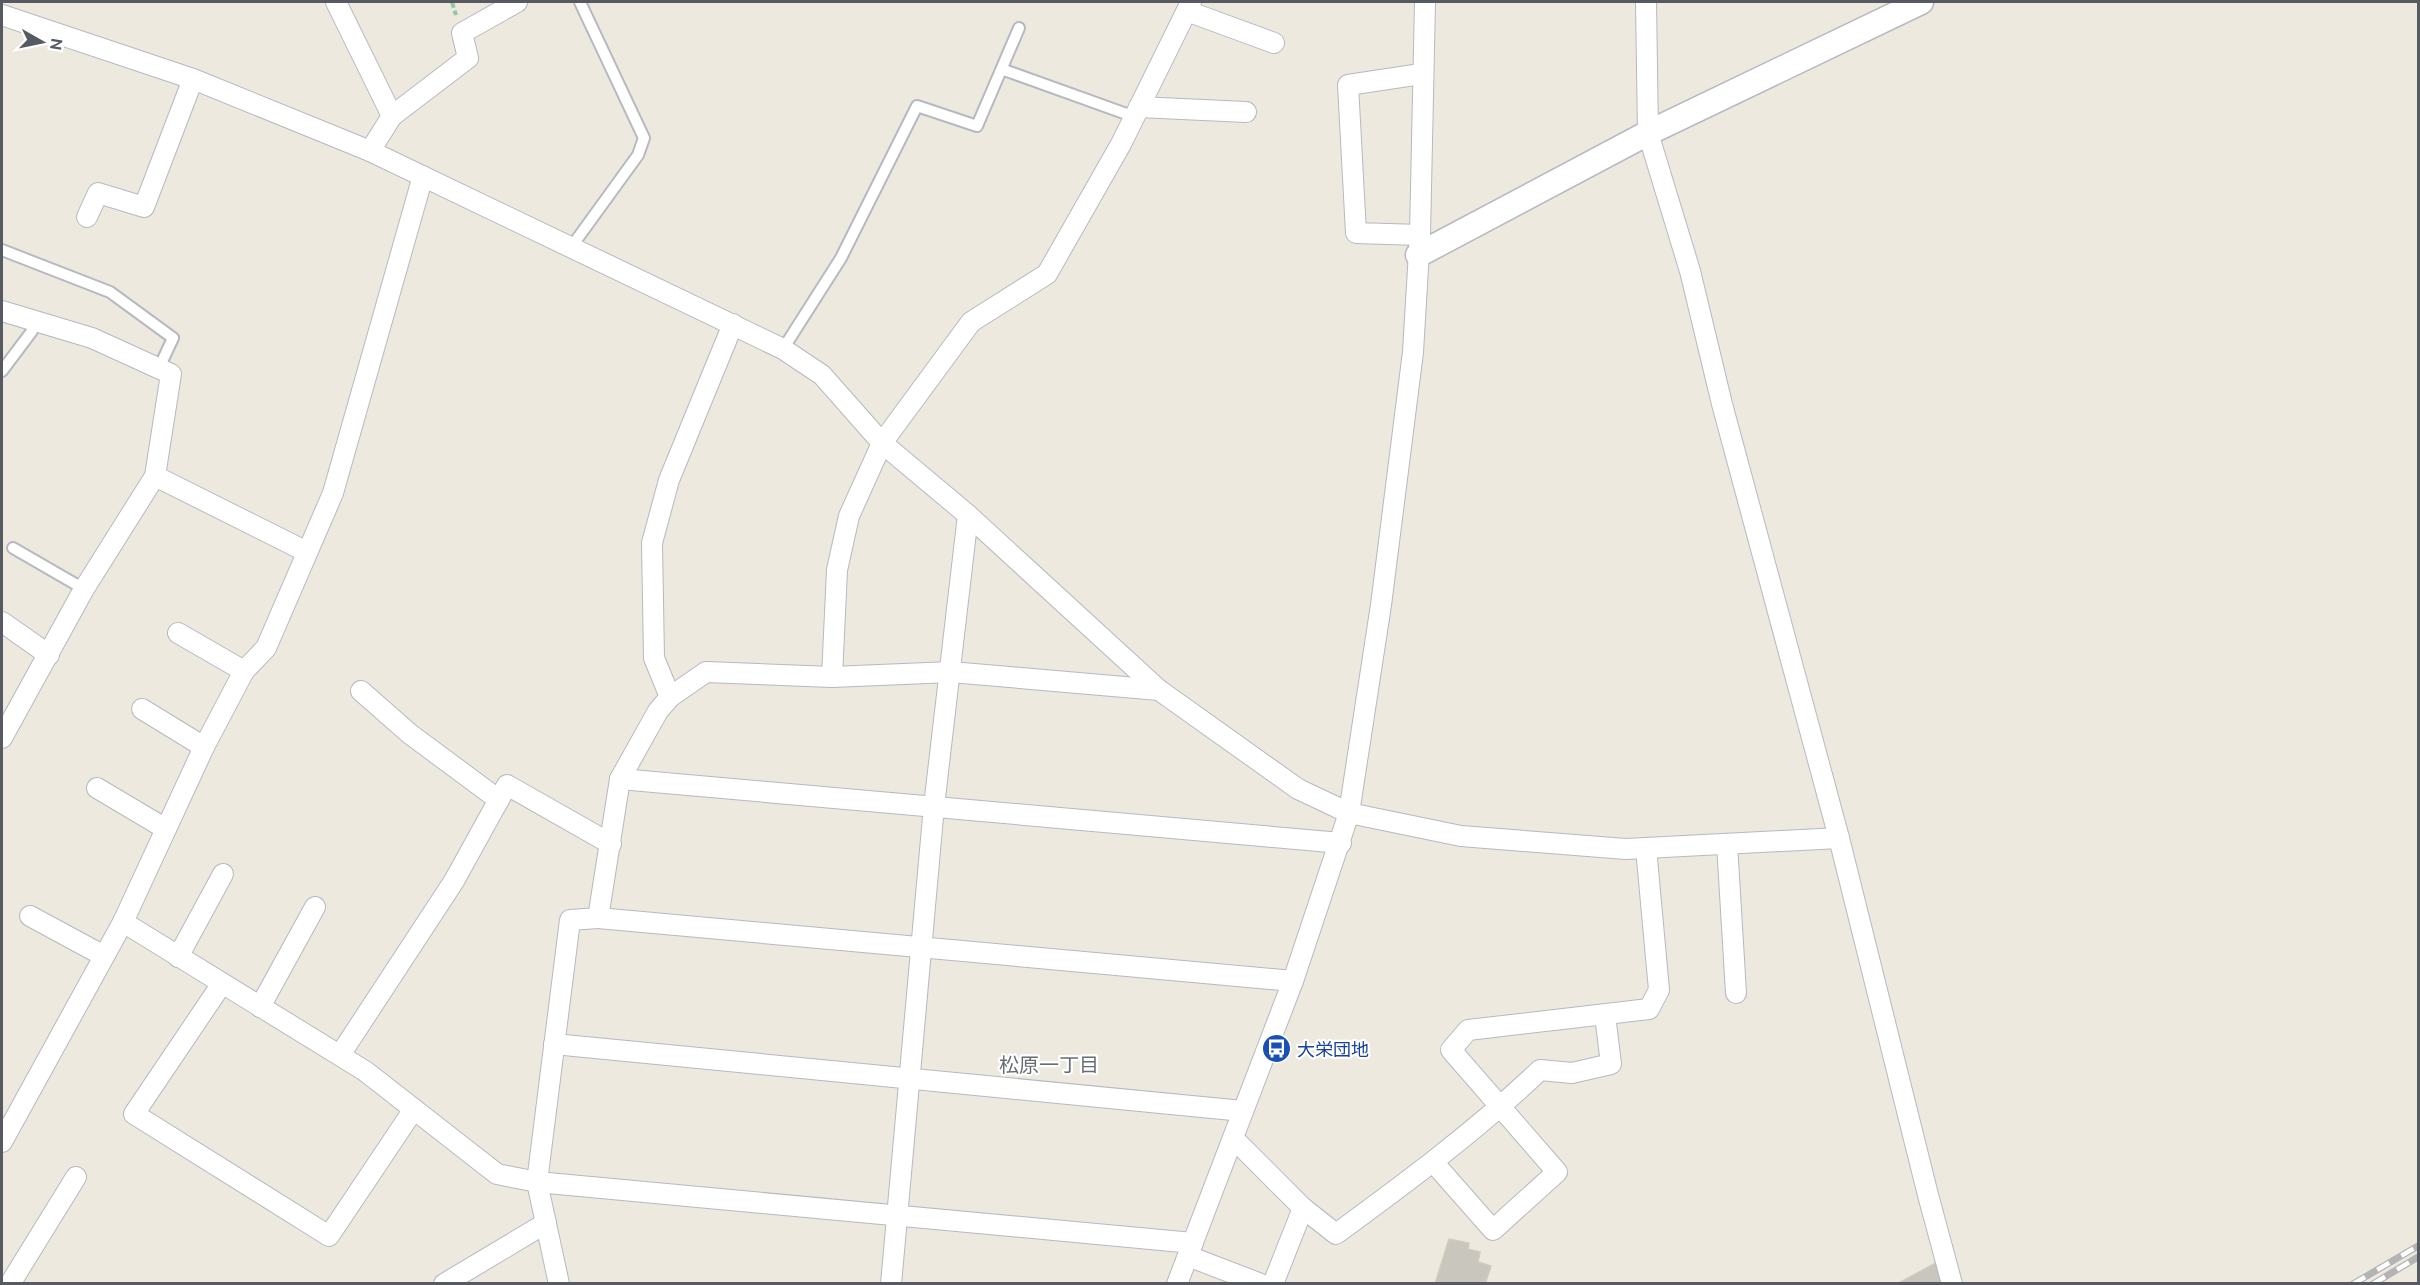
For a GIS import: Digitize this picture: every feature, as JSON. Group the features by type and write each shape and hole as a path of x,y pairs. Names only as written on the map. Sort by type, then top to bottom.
{"street":[{"path":"336,2 392,116"},
{"path":"370,151 392,116 468,58 462,33 517,2"},
{"path":"1177,1284 1293,981 1341,843 1349,813 1381,605 1413,352 1419,245 1421,75 1425,2"},
{"path":"1646,2 1648,133 1690,271 1722,404 1839,838 1952,1284"},
{"path":"1421,75 1348,85 1356,233 1419,245 1922,2"},
{"path":"832,677 837,570 849,516 882,443 971,322 1047,274 1137,112 1189,6 1274,43"},
{"path":"2,15 193,79 370,151 783,349 822,375 882,443 968,515 1159,690 1298,789 1349,813 1461,836 1626,849 1839,838"},
{"path":"87,217 98,193 144,207 193,79"},
{"path":"1137,112 1246,112"},
{"path":"2,1142 123,922 204,747 244,671 266,648 333,493 423,176"},
{"path":"2,310 92,338 171,374 155,476 84,589 49,655 7,714 2,738"},
{"path":"670,697 654,658 652,543 669,480 733,324"},
{"path":"155,476 307,552"},
{"path":"891,1284 934,806 968,515"},
{"path":"2,622 49,655"},
{"path":"178,633 244,671"},
{"path":"598,918 620,778 658,711 670,697 706,672 832,677 951,672 1159,690"},
{"path":"361,691 410,734 499,800"},
{"path":"142,709 204,747"},
{"path":"620,778 1341,843"},
{"path":"340,1055 454,881 507,785 611,844"},
{"path":"97,788 166,829"},
{"path":"1727,844 1736,993"},
{"path":"1434,1163 1493,1230 1557,1172 1499,1109 1451,1050 1468,1030 1649,1009 1659,990 1646,848"},
{"path":"178,957 223,874"},
{"path":"260,1007 315,907"},
{"path":"30,916 104,956"},
{"path":"559,1284 537,1182 570,920 598,918 1293,981"},
{"path":"123,922 221,985 340,1055 497,1174 537,1182 898,1214 1190,1250 1261,1284"},
{"path":"221,985 135,1114 329,1236 414,1109"},
{"path":"1233,1138 1303,1208 1336,1234 1434,1163 1499,1109 1539,1070 1572,1073 1611,1064 1605,1015"},
{"path":"554,1044 1243,1111"},
{"path":"10,1284 76,1177"},
{"path":"1273,1284 1303,1208"},
{"path":"444,1284 546,1223"}],"lane":[{"path":"572,246 638,155 644,138 580,2"},
{"path":"783,349 841,258 917,106 977,126 1004,70 1019,28"},
{"path":"1004,70 1137,112"},
{"path":"2,250 110,292 173,338 159,368"},
{"path":"2,370 32,331 35,320"},
{"path":"13,548 84,589"}],"building":[{"path":"1449,1239 1469,1243 1468,1249 1480,1252 1478,1262 1491,1266 1485,1284 1435,1284"},
{"path":"1945,1258 1951,1284 1897,1284"}],"railway":[{"path":"2353,1284 2418,1246"},
{"path":"2373,1284 2418,1257"}],"place":[{"name":"大栄団地","path":"1276,1049"}],"district":[{"name":"松原一丁目","path":"1049,1064"}]}
